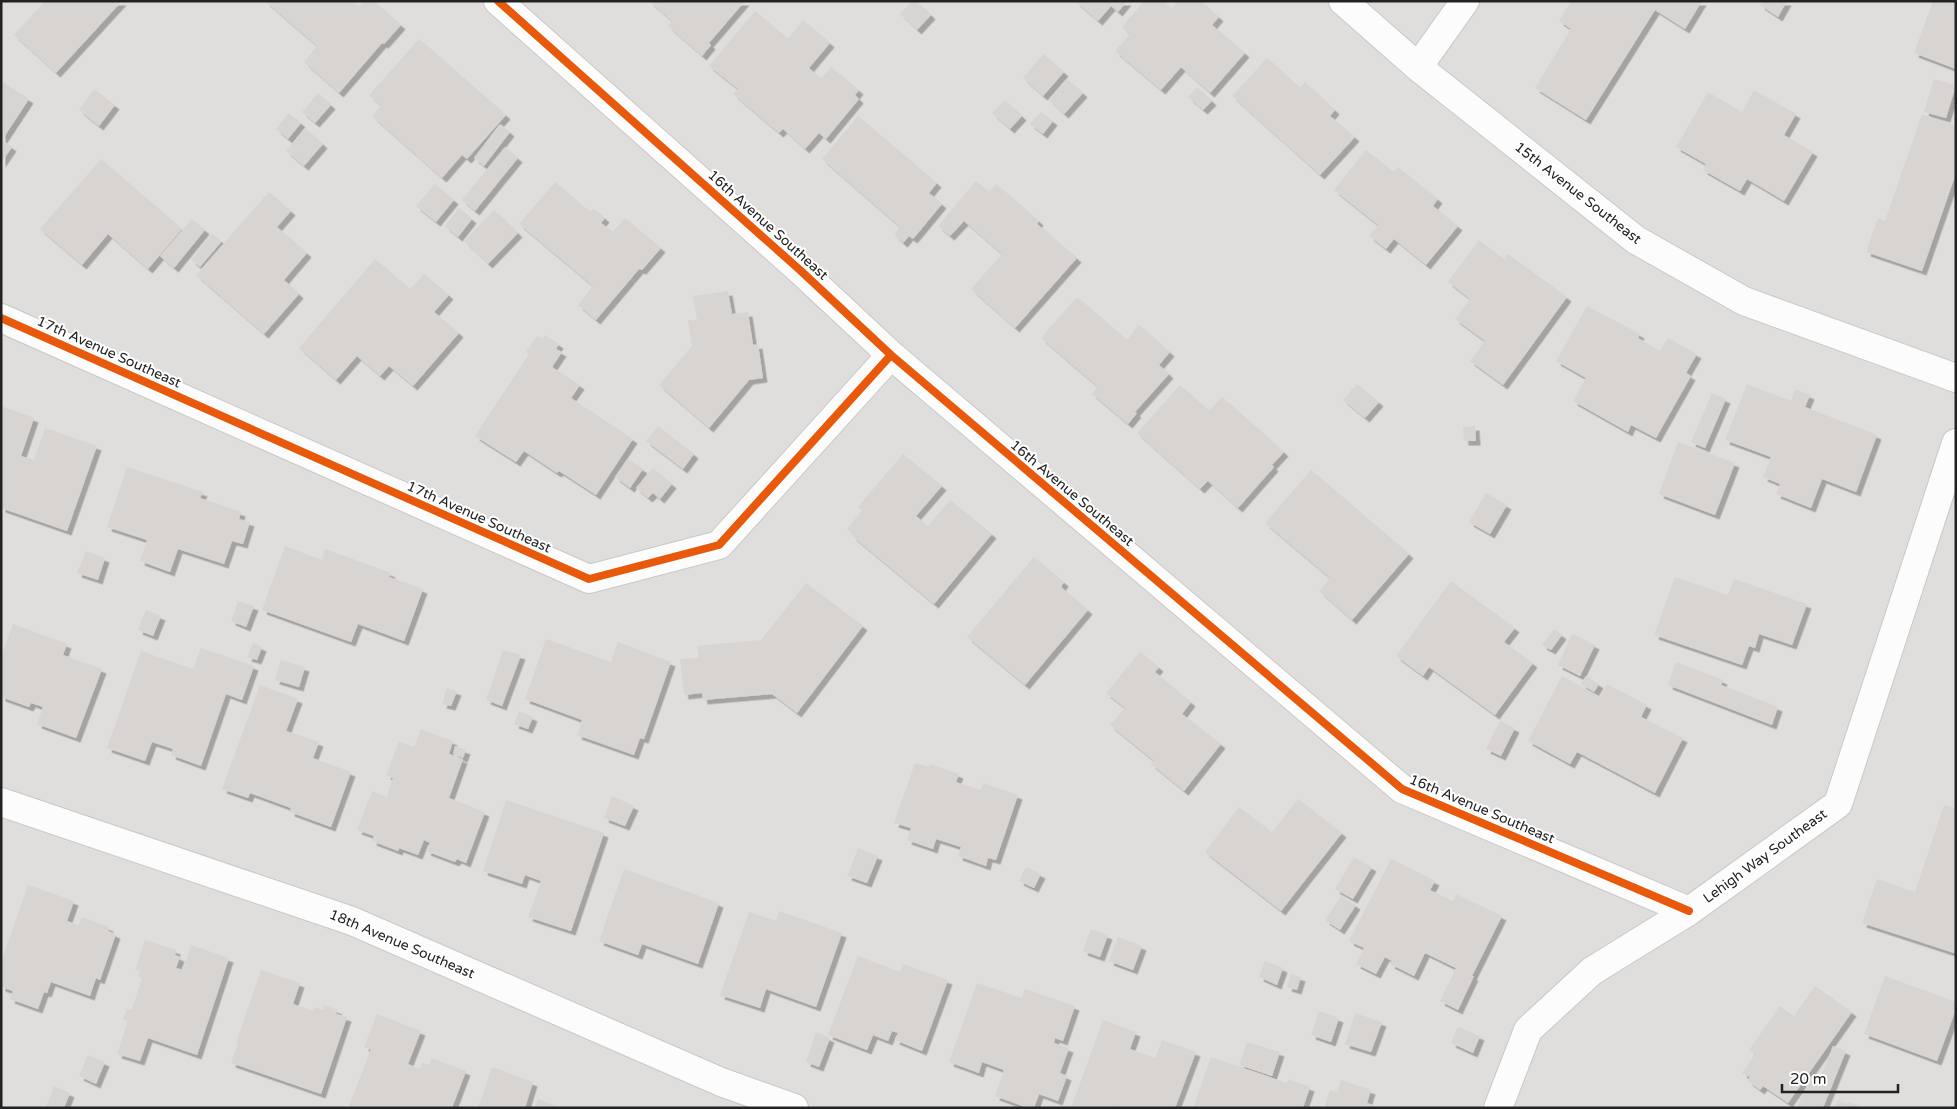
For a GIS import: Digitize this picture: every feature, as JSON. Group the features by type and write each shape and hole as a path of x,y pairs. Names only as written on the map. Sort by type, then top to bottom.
{"street":[{"name":"16th Avenue Southeast","path":"498,1 801,271 891,355 1402,789 1689,911"},
{"name":"15th Avenue Southeast","path":"1343,1 1418,67 1636,240 1744,300 1956,378"},
{"path":"1418,67 1465,1"},
{"name":"17th Avenue Southeast","path":"1,318 589,580 719,545 891,355"},
{"name":"Lehigh Way Southeast","path":"1498,1108 1528,1030 1592,971 1689,911 1838,804 1956,443"},
{"name":"18th Avenue Southeast","path":"1,802 352,921 721,1082 794,1108"}],"shaded area":[{"path":"1,1 1956,1 1956,1108 1,1108"}],"building":[{"path":"45,1 122,1 56,73 14,35"},
{"path":"265,1 352,1 358,7 364,1 374,1 401,25 384,44 382,43 339,93 304,62 317,46"},
{"path":"649,1 745,1 709,43 711,45 702,56 668,26 672,21"},
{"path":"912,1 916,1 931,15 917,30 900,14"},
{"path":"1075,1 1127,1 1118,12 1111,6 1098,21"},
{"path":"1144,1 1163,1 1172,8 1178,1 1201,1 1219,17 1212,25 1245,53 1210,93 1181,67 1161,90 1115,51 1130,34 1122,27"},
{"path":"1571,1 1702,1 1685,29 1655,10 1586,120 1535,88 1571,29 1559,21"},
{"path":"1763,1 1787,1 1778,17 1760,5"},
{"path":"1933,1 1956,1 1956,69 1914,53"},
{"path":"755,11 788,39 803,20 830,43 809,68 821,79 831,67 859,90 855,95 859,99 826,139 819,133 805,149 783,129 779,133 733,94 738,89 709,66"},
{"path":"419,39 506,115 467,159 462,155 442,178 372,116 381,106 369,95"},
{"path":"1043,54 1064,72 1043,96 1023,78"},
{"path":"1267,58 1300,88 1305,82 1335,110 1330,116 1355,137 1320,175 1232,96"},
{"path":"1067,79 1083,93 1064,114 1049,100"},
{"path":"1934,79 1956,85 1946,118 1924,112"},
{"path":"1,81 29,99 2,140 12,147 1,163"},
{"path":"1197,87 1212,101 1203,110 1188,97"},
{"path":"94,89 115,105 99,126 79,110"},
{"path":"1754,90 1796,114 1784,135 1813,152 1784,201 1747,179 1740,191 1703,170 1706,164 1676,147 1708,92 1742,112"},
{"path":"318,93 331,105 315,123 302,112"},
{"path":"1005,100 1022,116 1010,129 992,113"},
{"path":"1041,112 1053,121 1043,134 1030,124"},
{"path":"289,113 301,123 288,139 276,129"},
{"path":"1922,114 1956,126 1956,173 1922,271 1866,252 1878,218 1885,221"},
{"path":"858,116 937,183 929,193 942,204 913,239 909,236 903,243 894,235 900,227 822,159"},
{"path":"500,124 510,132 484,166 474,158"},
{"path":"305,128 323,144 304,166 286,151"},
{"path":"505,147 518,158 475,211 462,200"},
{"path":"1366,150 1394,172 1398,167 1438,199 1433,206 1458,226 1426,265 1394,239 1386,249 1369,236 1378,225 1334,190"},
{"path":"101,159 182,229 148,269 108,234 82,265 40,229"},
{"path":"976,181 989,192 996,184 1039,221 1037,224 1077,258 1015,328 971,289 1002,254 964,221 950,236 938,226"},
{"path":"555,182 590,212 593,208 605,218 601,223 613,232 625,218 661,248 642,270 639,269 596,320 578,305 593,286 519,224"},
{"path":"435,184 454,200 436,222 416,206"},
{"path":"269,192 291,211 277,227 307,253 284,280 299,294 264,334 196,275"},
{"path":"459,208 472,219 458,237 445,226"},
{"path":"494,210 518,233 488,264 464,241"},
{"path":"192,219 205,230 174,268 160,256"},
{"path":"212,234 222,241 200,267 191,260"},
{"path":"1479,240 1504,259 1508,254 1567,297 1503,385 1470,361 1485,341 1455,319 1470,299 1448,282"},
{"path":"375,259 410,289 424,274 449,295 434,312 459,333 413,386 389,366 380,376 357,356 336,380 299,348"},
{"path":"728,291 732,314 748,312 753,345 758,344 763,378 749,380 709,428 659,385 692,346 688,320 697,320 693,296"},
{"path":"1077,297 1127,340 1139,325 1170,352 1159,365 1169,374 1135,412 1137,413 1128,424 1092,394 1098,387 1041,338"},
{"path":"1587,306 1640,334 1638,338 1660,351 1668,338 1697,354 1686,373 1691,376 1656,438 1631,425 1628,432 1573,401 1586,378 1556,361"},
{"path":"545,335 559,344 556,349 562,352 552,367 580,385 571,398 633,439 596,495 559,471 557,473 524,451 516,462 475,436 529,354 526,352 537,336 543,339"},
{"path":"1357,384 1379,402 1365,418 1343,400"},
{"path":"1747,384 1791,401 1795,389 1810,395 1805,407 1877,435 1856,492 1822,479 1811,508 1776,494 1780,484 1763,477 1771,457 1725,440"},
{"path":"1180,385 1209,411 1222,397 1284,452 1272,465 1274,467 1238,508 1208,481 1200,489 1137,433"},
{"path":"1712,393 1726,399 1705,448 1691,442"},
{"path":"1,406 34,418 21,456 34,460 45,428 97,446 67,531 1,508"},
{"path":"658,426 694,454 683,469 646,441"},
{"path":"1475,426 1476,441 1464,441 1463,427"},
{"path":"1678,442 1735,463 1715,515 1659,494"},
{"path":"903,454 942,486 916,516 928,526 950,500 992,534 934,604 852,536 853,534 847,529 862,510 858,507"},
{"path":"628,459 643,469 630,488 615,477"},
{"path":"127,467 203,492 200,498 241,512 239,519 250,522 243,544 232,541 224,564 178,549 170,572 140,561 147,540 107,527"},
{"path":"653,468 672,484 660,499 653,493 648,498 636,488"},
{"path":"1311,470 1409,554 1352,620 1319,591 1330,578 1265,523"},
{"path":"1486,493 1507,505 1490,534 1469,522"},
{"path":"285,546 322,560 325,549 391,573 389,577 423,589 404,641 358,624 351,642 262,610"},
{"path":"86,551 105,558 98,580 77,573"},
{"path":"1034,557 1064,582 1061,587 1088,610 1025,685 967,637"},
{"path":"1675,577 1728,595 1734,579 1807,604 1792,645 1759,634 1755,648 1749,646 1742,665 1654,635"},
{"path":"1451,581 1515,628 1504,642 1533,663 1495,715 1429,667 1423,676 1396,656"},
{"path":"806,583 863,626 797,713 772,694 703,700 702,693 684,695 680,659 699,658 697,646 761,640"},
{"path":"238,601 254,606 246,627 231,621"},
{"path":"146,610 161,616 153,636 138,630"},
{"path":"13,624 67,644 63,655 102,669 76,738 37,724 43,707 31,703 29,707 1,697 1,656"},
{"path":"1554,629 1562,635 1551,650 1542,645"},
{"path":"1572,634 1595,645 1580,676 1558,665"},
{"path":"546,639 611,662 618,642 671,662 644,739 640,738 634,755 577,735 582,720 525,699"},
{"path":"253,643 262,647 257,660 247,657"},
{"path":"201,648 254,666 242,700 226,694 201,766 171,755 173,749 152,742 145,761 107,748 141,651 193,669"},
{"path":"503,650 521,655 502,706 486,700"},
{"path":"1140,652 1159,667 1155,672 1191,702 1182,714 1221,744 1184,791 1151,764 1154,761 1110,725 1125,708 1106,693"},
{"path":"281,660 305,667 299,687 275,680"},
{"path":"1676,662 1723,680 1721,685 1778,707 1772,725 1668,685"},
{"path":"1562,676 1600,697 1607,684 1647,705 1641,717 1683,738 1655,793 1577,752 1570,764 1528,741"},
{"path":"1586,676 1599,684 1594,692 1581,684"},
{"path":"260,685 298,699 286,731 319,742 313,758 351,772 331,827 290,812 291,808 250,793 248,798 222,789"},
{"path":"447,688 457,691 451,706 442,704"},
{"path":"519,711 533,717 528,729 514,724"},
{"path":"1500,721 1515,728 1501,756 1486,749"},
{"path":"421,729 453,741 449,754 463,759 449,798 485,812 466,863 457,859 455,862 426,851 430,843 424,840 418,855 399,848 398,851 372,841 374,836 357,830 372,791 387,797 393,778 386,775 399,742 414,747"},
{"path":"455,746 466,750 463,758 453,754"},
{"path":"915,763 929,767 930,764 959,774 956,782 981,790 983,783 1018,795 996,860 988,858 986,866 958,856 961,847 936,839 933,849 907,840 911,828 894,823"},
{"path":"612,796 634,806 625,826 604,818"},
{"path":"1298,799 1342,833 1281,911 1205,852 1239,807 1272,832"},
{"path":"506,800 604,833 571,931 528,917 541,881 525,875 522,884 483,871"},
{"path":"1944,805 1956,808 1956,948 1954,953 1862,923 1877,879 1915,892"},
{"path":"858,848 878,856 867,883 847,876"},
{"path":"1354,857 1372,867 1353,899 1335,889"},
{"path":"1391,859 1435,881 1430,890 1453,901 1456,894 1502,916 1472,976 1474,976 1458,1010 1440,1001 1456,968 1425,953 1414,976 1390,964 1392,961 1385,957 1376,974 1356,964 1364,948 1349,941"},
{"path":"1026,867 1041,874 1034,888 1019,881"},
{"path":"624,869 719,903 698,964 642,944 638,955 599,941"},
{"path":"28,885 74,901 67,921 79,925 82,917 109,927 108,931 116,934 100,980 96,978 90,996 51,982 47,993 44,992 38,1009 10,999 13,991 1,987 1,962"},
{"path":"1341,896 1356,905 1340,930 1325,920"},
{"path":"779,911 842,933 816,1007 766,989 760,1008 720,995 749,912 776,921"},
{"path":"1091,929 1108,935 1100,957 1083,951"},
{"path":"1118,937 1142,946 1133,970 1109,961"},
{"path":"145,940 176,950 175,955 180,957 176,968 183,970 191,945 229,958 197,1055 148,1038 140,1061 117,1054 128,1021 123,1020 127,1009 132,1010 142,978 138,976 140,971 135,970"},
{"path":"858,956 900,972 903,964 948,980 922,1051 895,1040 898,1033 892,1031 888,1041 873,1035 867,1050 828,1035"},
{"path":"1265,961 1283,968 1277,985 1259,977"},
{"path":"261,970 300,983 293,1004 314,1011 315,1007 323,1010 324,1005 338,1010 336,1014 347,1017 321,1094 231,1063"},
{"path":"1291,974 1301,977 1297,990 1287,987"},
{"path":"1885,976 1956,1002 1956,1009 1937,1061 1864,1034"},
{"path":"977,983 1022,998 1025,989 1075,1006 1063,1041 1055,1038 1054,1043 1069,1048 1060,1073 1067,1076 1058,1101 1039,1094 1034,1108 1028,1108 995,1096 1004,1070 982,1062 979,1073 949,1062"},
{"path":"1815,986 1852,1012 1788,1103 1763,1086 1760,1090 1748,1081 1750,1077 1742,1073 1755,1054 1749,1050 1780,1006 1794,1016"},
{"path":"1319,1011 1339,1018 1331,1042 1311,1035"},
{"path":"1355,1013 1382,1022 1371,1052 1345,1044"},
{"path":"377,1014 421,1031 408,1064 420,1069 422,1063 429,1065 432,1058 466,1071 452,1108 348,1108 371,1049 364,1047"},
{"path":"1103,1020 1136,1032 1130,1049 1155,1058 1162,1040 1196,1052 1175,1108 1121,1108 1117,1106 1116,1108 1071,1108"},
{"path":"1458,1027 1480,1036 1473,1053 1451,1043"},
{"path":"816,1032 830,1038 819,1067 806,1062"},
{"path":"1247,1042 1280,1052 1272,1076 1239,1065"},
{"path":"1833,1046 1846,1051 1823,1108 1797,1108 1811,1076 1820,1079"},
{"path":"88,1055 105,1062 96,1084 79,1076"},
{"path":"1211,1057 1287,1083 1288,1079 1310,1087 1303,1108 1193,1108"},
{"path":"492,1067 533,1082 525,1108 478,1108"},
{"path":"1341,1080 1371,1090 1367,1103 1382,1108 1324,1108 1330,1090 1337,1092"},
{"path":"54,1086 70,1093 64,1108 46,1108"},
{"path":"538,1099 561,1108 535,1108"},
{"path":"1838,1100 1847,1104 1848,1102 1864,1108 1835,1108"}],"cycle path":[{"path":"498,1 801,271 891,355 1402,789 1689,911"},
{"path":"1,318 589,579 719,545 891,355"}]}
